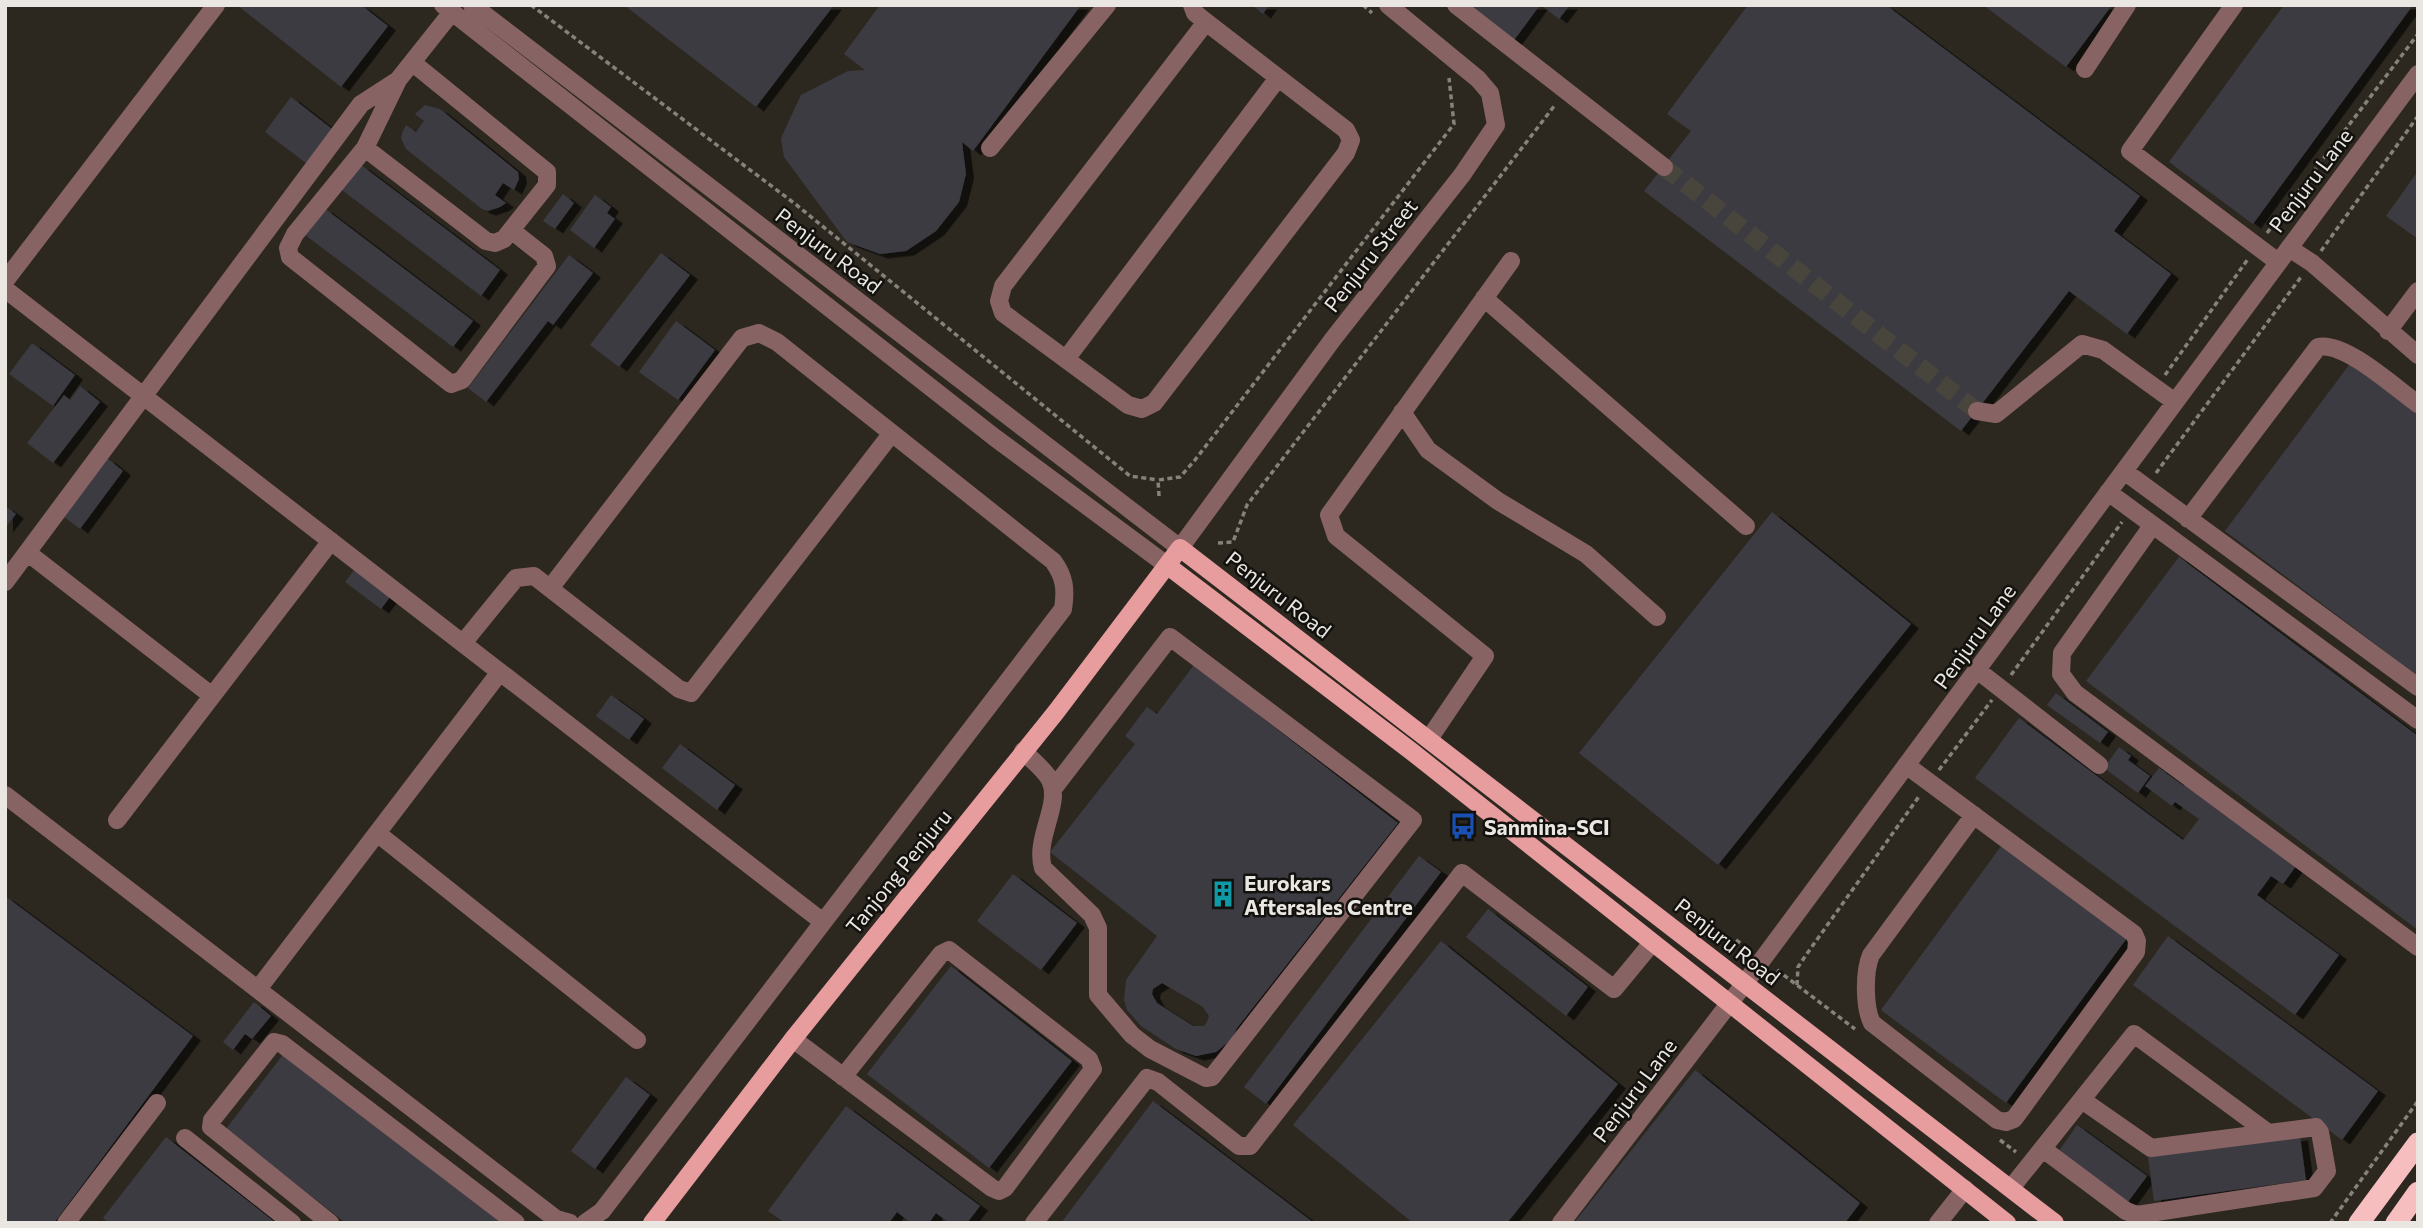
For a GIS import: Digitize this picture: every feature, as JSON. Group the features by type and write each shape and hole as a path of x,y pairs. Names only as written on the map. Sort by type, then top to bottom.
{"highway":[{"path":"2359,1223 2418,1143"},
{"path":"2396,1223 2418,1192"}],"main road":[{"name":"Tanjong Penjuru","path":"652,1223 793,1039 1023,751 1180,548"},
{"name":"Penjuru Road","path":"1180,548 2055,1223"},
{"name":"Penjuru Road","path":"1168,566 1411,751 2007,1223"}],"street":[{"path":"5,281 216,5"},
{"name":"Penjuru Road","path":"472,5 1180,548"},
{"path":"990,148 1107,5"},
{"path":"1192,5 1195,13 1206,22 1346,130 1351,140 1346,153 1154,403 1142,409 1128,405 1003,313 999,301 1003,286 1206,22"},
{"path":"1457,5 1664,167"},
{"path":"2085,69 2127,5"},
{"path":"2234,5 2130,151 2257,246 2312,263 2418,355"},
{"path":"447,9 413,63 398,80 365,148 295,234 288,248 290,257 446,383 462,380 547,266 544,256 511,230"},
{"name":"Penjuru Road","path":"447,9 994,437 1168,566"},
{"name":"Penjuru Street","path":"1180,548 1333,339 1462,175 1496,125 1490,93 1478,79 1383,11"},
{"path":"365,148 486,240 498,243 547,185 547,172 413,63"},
{"name":"Penjuru Lane","path":"1562,1223 1731,1002 2418,74"},
{"path":"1066,359 1279,78"},
{"path":"5,582 145,398 361,104 398,80"},
{"path":"1429,739 1485,656 1336,536 1329,515 1511,261"},
{"path":"5,289 823,922"},
{"path":"2388,331 2418,291"},
{"path":"1484,298 1746,526"},
{"path":"551,587 742,338 750,334 767,335 1053,561 1063,574 1065,601 1063,609 602,1211 585,1223"},
{"path":"1977,411 1996,414 2082,344 2103,350 2175,402"},
{"path":"2188,519 2318,347 2327,345 2344,351 2418,404"},
{"path":"1402,412 1428,450 1498,500 1586,554 1657,617"},
{"path":"463,643 516,578 534,576 679,689 691,693 892,433"},
{"path":"2124,471 2418,687"},
{"path":"2108,492 2418,720"},
{"path":"2152,526 2062,653 2061,674 2075,694 2418,947"},
{"path":"117,820 331,541"},
{"path":"28,553 211,695"},
{"path":"1023,751 1049,778 1053,789 1040,842 1040,859 1052,880 1092,915 1098,928 1098,995 1132,1035 1150,1049 1206,1078 1212,1077 1413,820 1170,637 1053,789"},
{"path":"1977,670 2099,765"},
{"path":"258,989 500,672"},
{"path":"1906,765 2134,934 2137,941 2136,952 2014,1119 2006,1122 1997,1120 1872,1023 1869,1015 1867,969 1871,955 1974,816"},
{"path":"5,795 556,1219 570,1223"},
{"path":"377,833 637,1040"},
{"path":"1034,1223 1147,1078 1158,1082 1239,1146 1250,1146 1462,873 1614,989 1653,943"},
{"path":"793,1039 843,1077 999,1191 1005,1188 1093,1069 1089,1059 949,950 941,954 843,1077"},
{"path":"2011,1188 2134,1034 2267,1132"},
{"path":"330,1223 211,1128 212,1120 274,1042 282,1044 516,1223"},
{"path":"2043,1149 2126,1211 2137,1215 2314,1188 2320,1184 2327,1171 2320,1132 2316,1127 2151,1148 2082,1100"},
{"path":"65,1223 157,1103"},
{"path":"185,1138 292,1223"},
{"path":"1938,1223 1965,1189"}],"path":[{"path":"531,5 794,203 1130,476 1158,480 1180,477 1195,460 1454,124 1448,74"},
{"path":"1363,5 1383,11"},
{"path":"2156,388 2257,246 2418,34"},
{"path":"2146,488 2418,116"},
{"path":"1158,480 1159,496"},
{"path":"1797,985 1798,967 1806,955 2131,510"},
{"path":"2330,1223 2418,1101"}],"building":[{"path":"237,5 361,5 388,26 341,87"},
{"path":"624,5 834,5 756,107"},
{"path":"880,5 1081,5 973,151 962,142 966,174 959,202 936,231 906,251 880,254 847,242 784,157 781,138 801,95 848,71 865,70 844,54"},
{"path":"1252,5 1269,5 1263,14"},
{"path":"1463,5 1540,5 1512,43"},
{"path":"1541,5 1570,5 1559,19"},
{"path":"1748,5 1886,5 2140,196 2114,231 2171,274 2127,334 2069,291 1961,431 1644,191 1691,131 1667,114"},
{"path":"1983,5 2112,5 2066,67"},
{"path":"2284,5 2413,5 2253,224 2169,162"},
{"path":"291,97 332,129 306,163 265,132"},
{"path":"425,105 440,109 518,172 519,179 514,190 503,183 495,195 506,203 488,211 482,209 406,149 401,138 403,131 406,125 416,132 424,121 415,114"},
{"path":"361,165 500,270 481,296 342,190"},
{"path":"2418,171 2418,239 2386,216"},
{"path":"563,194 574,203 555,229 543,221"},
{"path":"595,195 611,207 607,213 615,219 594,248 570,230"},
{"path":"324,208 473,321 453,347 304,234"},
{"path":"661,253 690,275 619,367 590,345"},
{"path":"569,255 593,273 553,325 548,321 486,402 468,388"},
{"path":"676,321 715,350 678,400 639,372"},
{"path":"32,343 75,375 53,406 9,374"},
{"path":"2352,361 2418,411 2418,676 2225,531"},
{"path":"80,386 100,402 53,463 27,443 64,395 70,400"},
{"path":"107,458 123,471 80,529 63,516"},
{"path":"5,506 16,514 5,528"},
{"path":"1772,512 1911,624 1718,865 1579,753"},
{"path":"2179,557 2418,736 2418,930 2086,681"},
{"path":"357,566 393,593 381,609 345,582"},
{"name":"Eurokars Aftersales Centre","path":"1194,665 1398,823 1237,1028 1232,1039 1216,1052 1196,1056 1176,1049 1141,1026 1127,1010 1124,1000 1126,980 1157,936 1050,852 1135,744 1125,736 1147,707 1157,714","holes":["1162,983 1203,1007 1209,1016 1207,1022 1204,1026 1193,1026 1157,1003 1152,994 1153,989"]},
{"path":"2056,693 2108,732 2100,743 2047,705"},
{"path":"611,695 644,719 629,740 596,716"},
{"path":"2019,718 2183,840 2199,819 2175,802 2172,806 2145,786 2159,768 2184,786 2189,780 2299,862 2283,884 2271,876 2257,895 2339,955 2295,1015 1975,778"},
{"path":"680,744 735,785 717,810 662,768"},
{"path":"2119,747 2131,756 2128,760 2150,776 2138,793 2104,768"},
{"path":"2002,845 2127,938 2006,1103 1881,1010"},
{"path":"1419,856 1441,872 1266,1104 1244,1087"},
{"path":"1013,874 1077,923 1041,970 977,921"},
{"path":"5,896 193,1036 54,1223 5,1223"},
{"path":"1488,909 1588,987 1566,1016 1466,937"},
{"path":"2168,936 2378,1091 2342,1140 2133,985"},
{"path":"1441,941 1618,1084 1507,1223 1413,1223 1293,1125"},
{"path":"951,966 1072,1061 989,1168 867,1074"},
{"path":"254,1002 271,1016 252,1039 245,1034 233,1050 223,1042"},
{"path":"285,1052 503,1223 346,1223 226,1129"},
{"path":"1695,1070 1860,1203 1845,1223 1574,1223"},
{"path":"626,1077 650,1095 595,1169 571,1151"},
{"path":"1153,1101 1314,1223 1061,1223"},
{"path":"846,1106 980,1206 967,1223 949,1223 936,1213 929,1223 911,1223 897,1212 889,1223 785,1223 768,1211"},
{"path":"2077,1125 2147,1176 2128,1202 2059,1151"},
{"path":"2300,1136 2306,1180 2154,1201 2148,1157"},
{"path":"166,1137 276,1223 109,1223 103,1218"}],"tunnel":[{"path":"1664,167 1977,411"}],"place":[{"name":"Sanmina-SCI","path":"1463,826"},
{"name":"Eurokars Aftersales Centre","path":"1223,894"}]}
